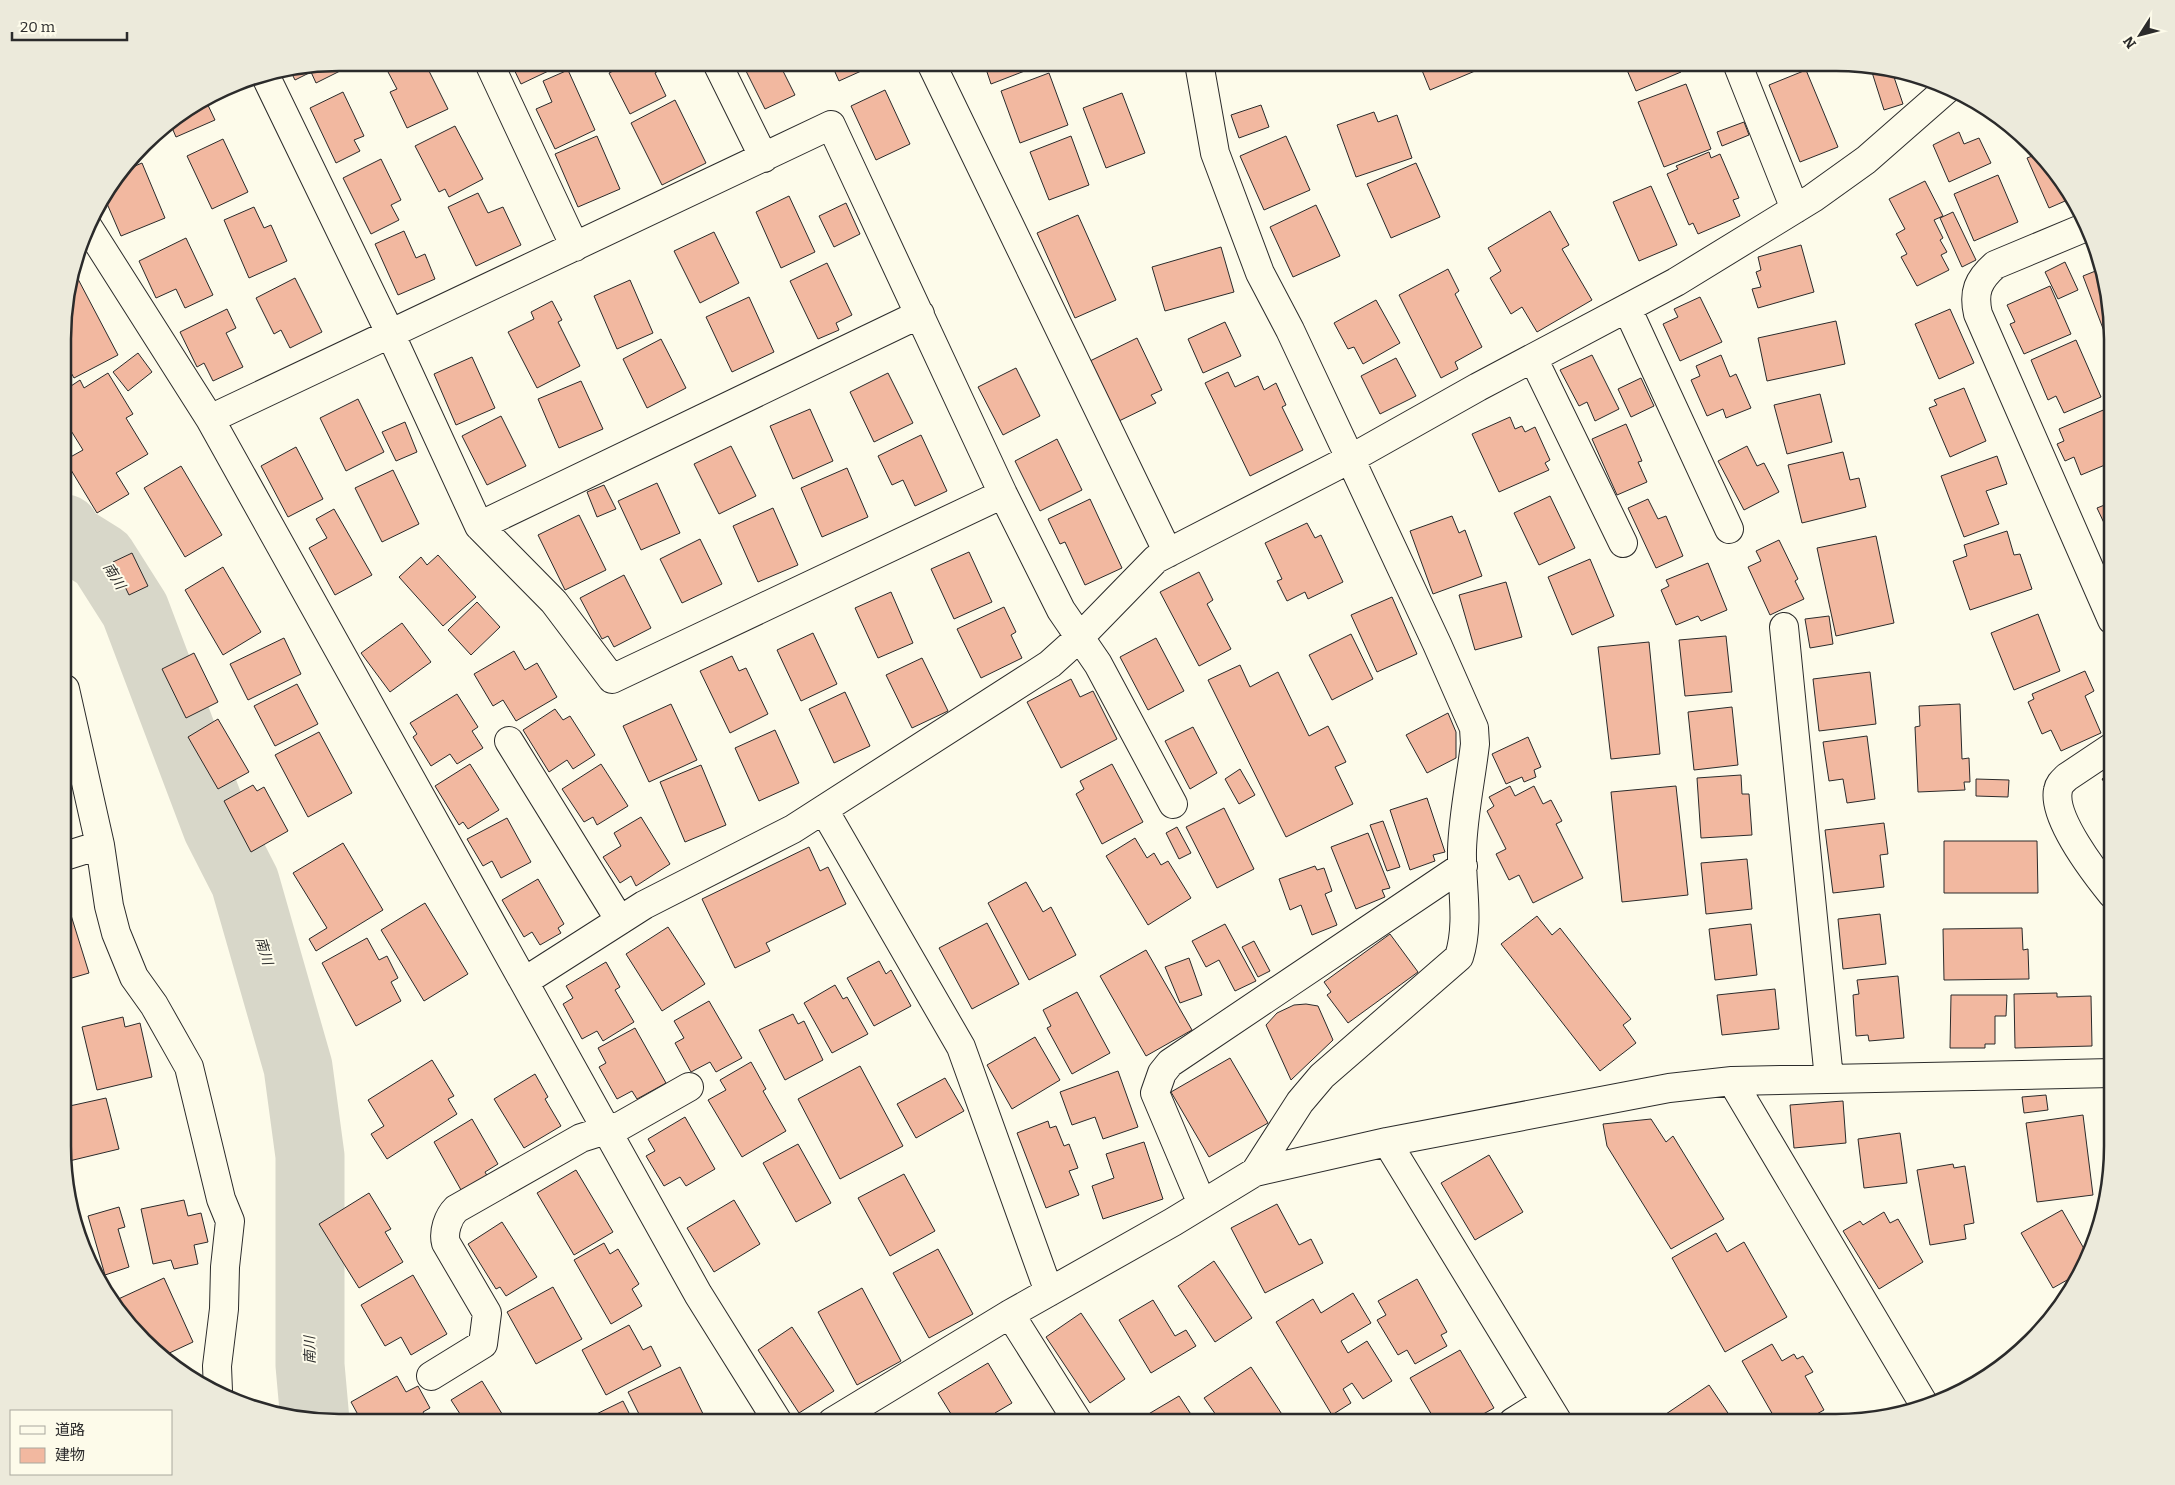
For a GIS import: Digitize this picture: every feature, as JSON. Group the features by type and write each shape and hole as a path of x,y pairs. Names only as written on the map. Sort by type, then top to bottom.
{"street":[{"path":"493,71 575,247"},
{"path":"721,71 764,158"},
{"path":"935,71 1168,553"},
{"path":"1200,71 1215,153 1260,273 1290,330 1437,644 1474,728 1475,744 1463,838 1466,900 1464,932 1459,957 1316,1082 1300,1102 1254,1172"},
{"path":"1740,71 1795,209"},
{"path":"268,81 391,335 479,526 554,602 612,679 1003,494"},
{"path":"525,981 619,919 793,829 1050,664 1080,637 1156,559 1350,459 1676,282 1795,209 1866,160 1942,94"},
{"path":"210,420 832,125 1003,494 1061,610 1098,664 1173,804"},
{"path":"2080,230 1995,265 1985,274 1974,298 1978,314 2104,602"},
{"path":"93,235 210,420 525,981 698,1294 773,1414"},
{"path":"1627,308 1729,529"},
{"path":"479,526 920,314"},
{"path":"1533,358 1623,543"},
{"path":"1784,627 1829,1079"},
{"path":"71,716 100,845 110,906 123,952 134,977 154,1006 189,1067 221,1199 230,1221 225,1267 224,1310 217,1366 218,1384"},
{"path":"509,741 619,919"},
{"path":"2104,753 2061,782 2058,790 2061,812 2074,842 2104,883"},
{"path":"824,810 961,1047 1049,1292"},
{"path":"71,854 100,845"},
{"path":"1202,1204 1155,1093 1162,1073 1170,1063 1463,866"},
{"path":"845,1414 1010,1314 1202,1204 1254,1172 1387,1142 1633,1093 1732,1081 2104,1073"},
{"path":"1732,1081 1922,1400"},
{"path":"431,1376 483,1344 488,1313 446,1243 444,1236 451,1214 456,1209 581,1138 622,1125 689,1087"},
{"path":"1387,1142 1552,1412"},
{"path":"1010,1314 1073,1414"}],"building":[{"path":"340,71 316,83 312,73"},
{"path":"388,71 429,71 448,109 407,128 390,92 397,89"},
{"path":"515,71 548,71 521,84"},
{"path":"568,71 595,130 555,149 536,109 552,102 543,81"},
{"path":"613,71 658,71 655,73 666,96 630,114 609,73"},
{"path":"746,71 783,71 795,95 765,109"},
{"path":"835,71 861,71 839,81"},
{"path":"987,71 1025,71 991,84"},
{"path":"1422,71 1475,71 1430,90"},
{"path":"1627,71 1681,72 1636,91"},
{"path":"1806,71 1838,147 1800,162 1769,85"},
{"path":"1049,73 1068,125 1020,143 1001,91"},
{"path":"308,74 295,80 293,75"},
{"path":"1873,74 1894,77 1903,104 1884,110"},
{"path":"1686,84 1711,149 1664,167 1638,102"},
{"path":"885,90 910,144 876,160 851,106"},
{"path":"343,92 364,136 354,140 360,151 336,163 310,108"},
{"path":"1122,93 1145,153 1106,168 1083,108"},
{"path":"675,100 706,163 662,185 631,123"},
{"path":"208,105 215,120 176,137 173,130"},
{"path":"1261,105 1269,127 1239,138 1231,115"},
{"path":"1374,112 1378,122 1397,115 1412,158 1356,177 1337,125"},
{"path":"1744,122 1749,135 1722,146 1717,132"},
{"path":"455,126 483,179 449,197 445,189 439,192 415,146"},
{"path":"1959,132 1964,144 1979,138 1991,163 1949,182 1933,145"},
{"path":"597,136 620,189 578,207 555,154"},
{"path":"1071,136 1089,185 1049,200 1030,152"},
{"path":"1286,136 1310,190 1264,210 1240,156"},
{"path":"223,139 248,192 212,209 187,156"},
{"path":"1709,152 1711,158 1720,154 1739,198 1733,200 1740,216 1698,234 1693,223 1689,225 1667,174 1678,169 1676,166"},
{"path":"2031,156 2037,163 2065,201 2049,208 2027,158"},
{"path":"381,159 401,200 391,205 399,220 371,234 343,178"},
{"path":"142,163 165,218 121,236 107,204 136,166"},
{"path":"1416,163 1440,217 1391,238 1367,184"},
{"path":"1998,175 2018,222 1974,241 1954,194"},
{"path":"1925,181 1943,216 1934,220 1943,238 1940,240 1947,252 1941,255 1949,270 1917,286 1901,257 1907,254 1896,234 1905,229 1889,199"},
{"path":"1651,186 1677,245 1639,261 1613,202"},
{"path":"478,193 488,213 503,207 521,245 476,266 448,207"},
{"path":"789,196 815,252 781,268 756,212"},
{"path":"846,203 860,234 834,247 819,216"},
{"path":"1316,205 1340,256 1293,277 1270,227"},
{"path":"254,207 264,228 271,225 287,261 249,278 224,220"},
{"path":"1550,211 1569,245 1562,249 1592,300 1537,332 1522,307 1511,314 1490,278 1501,271 1488,248"},
{"path":"1953,212 1976,260 1962,267 1940,218"},
{"path":"1078,215 1116,300 1075,318 1037,233"},
{"path":"404,231 416,258 425,254 435,279 398,295 375,244"},
{"path":"714,232 739,283 700,303 674,251"},
{"path":"186,238 213,295 185,308 176,289 156,298 139,261"},
{"path":"1801,245 1814,292 1758,308 1752,289 1761,287 1756,272 1761,270 1758,257"},
{"path":"1221,247 1234,292 1165,311 1152,267"},
{"path":"2065,262 2078,290 2058,299 2045,272"},
{"path":"827,263 852,315 836,323 839,330 818,339 790,281"},
{"path":"1448,269 1459,291 1455,294 1482,347 1455,362 1458,369 1441,378 1399,295"},
{"path":"2095,271 2099,287 2103,330 2083,276"},
{"path":"295,278 322,332 290,348 281,330 274,334 256,298"},
{"path":"78,279 118,355 74,378 71,373 71,340"},
{"path":"630,280 653,333 617,349 594,296"},
{"path":"2050,286 2071,334 2024,354 2010,324 2015,322 2007,305"},
{"path":"749,297 774,352 732,372 706,317"},
{"path":"1700,297 1722,342 1680,361 1663,324 1678,317 1674,309"},
{"path":"1376,300 1400,343 1363,364 1354,347 1348,349 1334,323"},
{"path":"552,301 562,320 558,322 580,366 537,388 508,332 534,319 531,312"},
{"path":"227,309 236,328 226,333 243,367 213,381 204,363 197,367 180,332"},
{"path":"1950,309 1974,363 1939,379 1915,324"},
{"path":"1836,321 1845,364 1767,381 1758,338"},
{"path":"1225,322 1241,356 1203,373 1188,339"},
{"path":"1137,338 1162,390 1151,395 1156,403 1119,421 1090,361"},
{"path":"661,339 686,388 647,408 623,359"},
{"path":"2076,340 2101,397 2064,413 2056,396 2048,400 2031,360"},
{"path":"138,353 152,372 128,391 113,372"},
{"path":"1592,355 1619,409 1595,421 1587,402 1579,406 1560,370"},
{"path":"1721,355 1730,377 1736,374 1751,408 1726,418 1723,409 1707,416 1691,380 1700,376 1696,366"},
{"path":"472,357 495,408 456,425 434,374"},
{"path":"1396,358 1416,396 1380,414 1361,376"},
{"path":"1016,368 1040,416 1003,435 978,387"},
{"path":"1228,372 1235,387 1258,376 1264,390 1276,383 1286,405 1282,407 1303,450 1250,476 1205,383"},
{"path":"108,373 133,414 126,418 148,454 116,473 129,494 97,513 71,470 71,457 83,450 71,431 71,386 80,380 84,388"},
{"path":"888,373 913,423 874,442 850,392"},
{"path":"1641,378 1654,406 1631,417 1618,389"},
{"path":"581,381 603,429 559,448 538,399"},
{"path":"1964,388 1986,441 1950,457 1929,408 1937,405 1934,400"},
{"path":"1820,394 1832,442 1787,454 1774,405"},
{"path":"358,399 384,452 346,471 320,418"},
{"path":"810,409 833,461 793,479 770,426"},
{"path":"2104,410 2104,465 2081,475 2074,457 2065,461 2057,444 2064,441 2059,429"},
{"path":"501,416 526,466 487,485 462,436"},
{"path":"1510,417 1515,429 1522,426 1525,432 1535,427 1550,460 1545,463 1549,470 1499,492 1472,434"},
{"path":"405,422 417,452 396,461 382,432"},
{"path":"1626,424 1642,461 1638,462 1647,482 1617,495 1592,439"},
{"path":"921,435 947,491 915,506 903,480 892,485 878,456"},
{"path":"1057,439 1082,490 1040,511 1015,461"},
{"path":"731,446 756,496 719,514 694,464"},
{"path":"1747,446 1757,466 1764,463 1779,492 1744,510 1718,461"},
{"path":"296,447 323,499 288,517 261,466"},
{"path":"1843,452 1850,480 1859,478 1866,507 1802,523 1788,465"},
{"path":"1997,456 2007,484 1986,491 1999,524 1964,537 1941,476"},
{"path":"181,466 222,535 185,557 144,488"},
{"path":"847,468 868,517 822,537 801,488"},
{"path":"393,470 419,524 382,542 355,488"},
{"path":"657,483 680,533 641,550 618,501"},
{"path":"604,485 616,509 597,517 587,492"},
{"path":"1550,496 1575,548 1539,565 1514,513"},
{"path":"1090,499 1122,568 1085,585 1065,542 1060,544 1048,519"},
{"path":"1648,499 1658,519 1666,516 1683,556 1656,568 1628,508"},
{"path":"2104,505 2104,523 2097,508"},
{"path":"773,508 798,565 758,582 733,526"},
{"path":"334,509 372,575 335,595 309,548 327,538 316,519"},
{"path":"579,515 606,570 565,590 538,535"},
{"path":"1452,516 1459,533 1465,530 1482,576 1433,594 1410,531"},
{"path":"1307,523 1315,538 1321,535 1343,582 1308,599 1305,592 1287,601 1277,581 1282,579 1265,543"},
{"path":"2007,531 2014,555 2020,554 2032,589 1970,610 1953,561 1967,556 1964,545"},
{"path":"1876,536 1894,623 1836,636 1817,548"},
{"path":"700,539 722,584 682,603 660,559"},
{"path":"1779,540 1798,579 1795,581 1804,599 1770,615 1748,567 1761,561 1756,551"},
{"path":"969,552 992,602 954,619 931,569"},
{"path":"132,553 148,586 129,595 113,562"},
{"path":"438,555 476,597 443,626 399,577 421,557 427,565"},
{"path":"1590,559 1614,616 1572,635 1548,577"},
{"path":"1708,563 1727,610 1701,621 1698,616 1676,625 1661,590 1669,586 1666,580"},
{"path":"223,567 261,632 223,655 185,590"},
{"path":"1199,572 1213,600 1207,604 1231,649 1199,666 1160,592"},
{"path":"624,575 651,628 614,647 608,636 602,639 580,598"},
{"path":"1506,582 1522,637 1475,650 1459,595"},
{"path":"891,592 913,643 878,658 855,608"},
{"path":"1392,597 1417,654 1377,672 1351,615"},
{"path":"477,602 500,627 471,655 448,630"},
{"path":"1004,607 1016,632 1011,635 1022,658 981,678 957,629"},
{"path":"2038,614 2060,671 2014,690 1991,633"},
{"path":"1829,616 1833,644 1810,648 1805,619"},
{"path":"402,623 431,662 390,692 361,653"},
{"path":"813,633 837,684 801,701 777,650"},
{"path":"1351,634 1373,679 1332,700 1309,655"},
{"path":"1726,636 1732,692 1685,696 1679,640"},
{"path":"284,638 301,674 248,700 230,664"},
{"path":"1156,638 1184,691 1148,710 1120,657"},
{"path":"1649,642 1660,754 1611,759 1598,647"},
{"path":"514,651 525,670 537,663 557,697 516,721 503,700 493,706 474,674"},
{"path":"194,653 218,702 186,718 162,669"},
{"path":"732,656 739,671 746,668 768,714 730,733 700,671"},
{"path":"922,658 948,711 912,728 886,675"},
{"path":"1240,665 1250,687 1278,672 1309,736 1328,726 1346,762 1335,767 1353,804 1286,837 1208,680"},
{"path":"2085,671 2094,691 2085,696 2101,733 2061,751 2051,730 2042,734 2028,702 2034,699 2032,694"},
{"path":"1870,672 1876,724 1819,731 1813,679"},
{"path":"1071,679 1080,697 1093,691 1117,739 1061,768 1027,702"},
{"path":"297,684 318,724 275,746 254,706"},
{"path":"845,692 870,746 834,763 809,709"},
{"path":"457,694 478,727 472,731 483,748 457,764 450,754 431,766 413,737 417,734 410,723"},
{"path":"671,704 697,760 649,782 623,726"},
{"path":"1960,704 1962,759 1969,758 1970,782 1964,782 1965,790 1918,792 1915,727 1920,726 1919,706"},
{"path":"1732,707 1738,765 1694,770 1688,712"},
{"path":"555,709 563,720 570,716 595,755 573,769 567,760 549,772 523,730"},
{"path":"1448,713 1456,732 1456,758 1427,773 1406,735"},
{"path":"218,719 249,772 218,789 188,737"},
{"path":"1193,727 1217,773 1190,789 1165,741"},
{"path":"775,730 799,783 759,801 735,748"},
{"path":"319,732 352,793 308,817 275,755"},
{"path":"1867,736 1875,799 1847,803 1843,779 1829,781 1823,742"},
{"path":"1528,737 1541,767 1534,770 1536,777 1524,782 1522,777 1506,784 1492,754"},
{"path":"470,764 499,810 468,829 463,822 459,825 435,786"},
{"path":"601,764 628,806 597,825 593,817 584,822 562,789"},
{"path":"1112,764 1143,822 1102,844 1076,794 1084,789 1080,781"},
{"path":"701,765 726,825 685,842 660,782"},
{"path":"1240,769 1255,795 1239,804 1225,779"},
{"path":"1741,775 1742,794 1749,794 1752,835 1701,838 1697,778"},
{"path":"1976,779 2009,780 2008,797 1976,796"},
{"path":"253,785 257,791 264,787 288,831 251,852 224,801"},
{"path":"1510,786 1515,796 1534,786 1543,804 1551,800 1562,821 1556,824 1583,878 1533,903 1519,875 1509,880 1496,854 1506,849 1487,811 1494,806 1489,797"},
{"path":"1676,786 1688,895 1622,902 1611,792"},
{"path":"1427,798 1445,852 1433,855 1435,861 1410,870 1390,810"},
{"path":"1224,808 1254,869 1217,888 1186,827"},
{"path":"641,817 670,864 636,886 631,876 620,883 603,857 621,846 614,833"},
{"path":"507,818 531,862 501,878 492,861 483,866 467,839"},
{"path":"1383,821 1400,867 1387,871 1370,825"},
{"path":"1884,823 1888,854 1880,855 1884,887 1833,893 1825,830"},
{"path":"1177,827 1191,853 1179,859 1166,833"},
{"path":"1368,833 1390,888 1382,890 1385,897 1356,909 1331,847"},
{"path":"1135,838 1147,858 1154,853 1161,865 1168,861 1191,898 1148,925 1106,856"},
{"path":"1944,841 2037,841 2038,893 1944,893"},
{"path":"343,843 383,910 316,951 309,939 327,928 293,873"},
{"path":"809,847 820,871 828,867 846,904 766,943 770,951 735,968 702,899"},
{"path":"1747,859 1752,909 1706,914 1701,863"},
{"path":"1315,866 1317,870 1324,868 1332,891 1325,894 1337,925 1312,935 1301,905 1290,910 1279,879"},
{"path":"538,879 564,924 558,928 561,933 540,945 532,932 524,937 502,900"},
{"path":"1026,882 1043,912 1051,907 1076,955 1029,980 988,903"},
{"path":"425,903 468,974 424,1001 381,930"},
{"path":"1880,914 1886,964 1843,969 1838,919"},
{"path":"71,915 89,973 71,978"},
{"path":"1537,916 1552,935 1560,928 1631,1019 1623,1025 1636,1043 1600,1071 1501,944"},
{"path":"987,923 1019,984 972,1009 939,948"},
{"path":"1225,924 1256,981 1235,991 1219,960 1206,967 1192,941"},
{"path":"1751,924 1757,975 1715,980 1709,929"},
{"path":"668,927 705,984 662,1011 626,954"},
{"path":"2022,928 2023,950 2028,949 2029,979 1944,980 1943,929"},
{"path":"1390,934 1418,972 1348,1023 1327,995 1331,992 1324,982"},
{"path":"367,938 379,960 387,956 398,978 391,982 401,1001 356,1026 322,963"},
{"path":"1254,941 1270,971 1258,977 1242,947"},
{"path":"1146,950 1192,1030 1146,1056 1100,976"},
{"path":"1189,958 1202,995 1180,1003 1165,967"},
{"path":"879,961 886,974 891,970 911,1006 874,1026 847,978"},
{"path":"606,962 620,987 615,990 634,1022 603,1041 597,1031 582,1039 563,1004 573,998 566,986"},
{"path":"1898,976 1904,1038 1869,1041 1868,1035 1856,1036 1853,995 1859,994 1857,980"},
{"path":"835,985 843,999 847,997 868,1034 832,1053 804,1003"},
{"path":"1775,989 1779,1029 1722,1035 1717,995"},
{"path":"1077,992 1110,1053 1072,1074 1047,1028 1051,1026 1043,1010"},
{"path":"2057,993 2057,997 2091,996 2092,1046 2015,1048 2014,994"},
{"path":"1951,995 2007,995 2006,1016 1995,1016 1995,1044 1985,1044 1985,1048 1950,1048"},
{"path":"709,1001 742,1058 716,1072 710,1062 691,1072 675,1043 684,1038 674,1021"},
{"path":"1294,1005 1318,1006 1333,1040 1291,1080 1266,1025 1277,1013"},
{"path":"793,1014 798,1024 804,1021 823,1060 785,1080 759,1030"},
{"path":"123,1017 125,1027 140,1023 152,1077 97,1090 82,1027"},
{"path":"635,1028 666,1083 637,1099 632,1091 617,1099 599,1067 606,1063 598,1048"},
{"path":"1035,1037 1060,1080 1012,1109 987,1065"},
{"path":"1230,1058 1268,1123 1209,1157 1171,1092"},
{"path":"432,1060 454,1096 448,1099 457,1114 387,1159 371,1134 384,1126 368,1100"},
{"path":"751,1062 766,1089 763,1091 786,1131 742,1157 708,1100 726,1090 720,1080"},
{"path":"860,1066 903,1146 840,1179 798,1099"},
{"path":"1118,1071 1138,1127 1103,1139 1095,1117 1072,1125 1060,1092"},
{"path":"535,1074 548,1097 545,1099 561,1126 524,1148 494,1099"},
{"path":"945,1078 964,1111 916,1138 897,1104"},
{"path":"2046,1095 2048,1110 2024,1113 2022,1097"},
{"path":"106,1098 119,1149 72,1160 71,1106"},
{"path":"1843,1101 1846,1143 1794,1148 1790,1105"},
{"path":"2083,1115 2093,1195 2037,1202 2026,1123"},
{"path":"685,1117 715,1169 686,1186 680,1177 664,1186 646,1156 655,1151 648,1139"},
{"path":"472,1119 498,1164 485,1172 491,1183 465,1197 434,1142"},
{"path":"1651,1119 1666,1142 1673,1136 1724,1219 1671,1249 1607,1146 1603,1124"},
{"path":"1048,1121 1050,1128 1056,1126 1064,1146 1069,1144 1078,1168 1069,1171 1079,1195 1046,1208 1017,1133"},
{"path":"1900,1133 1907,1183 1864,1188 1858,1139"},
{"path":"1144,1142 1163,1199 1103,1219 1092,1186 1114,1178 1106,1154"},
{"path":"798,1144 831,1203 796,1222 763,1163"},
{"path":"1489,1155 1523,1212 1475,1240 1441,1183"},
{"path":"1953,1164 1954,1168 1965,1166 1974,1223 1964,1225 1966,1239 1930,1245 1917,1170"},
{"path":"576,1170 613,1232 574,1255 537,1193"},
{"path":"904,1174 935,1231 890,1256 858,1198"},
{"path":"369,1193 391,1229 385,1232 403,1262 359,1288 319,1224"},
{"path":"184,1200 188,1216 201,1213 208,1242 194,1245 198,1264 174,1269 171,1260 153,1264 141,1209"},
{"path":"734,1200 760,1244 714,1272 687,1228"},
{"path":"1277,1204 1299,1245 1311,1239 1323,1263 1265,1293 1231,1228"},
{"path":"119,1207 125,1227 118,1229 129,1267 105,1275 88,1216"},
{"path":"2062,1210 2083,1247 2068,1279 2053,1288 2021,1233"},
{"path":"1884,1212 1890,1223 1898,1219 1923,1262 1879,1289 1843,1231 1860,1221 1863,1225"},
{"path":"502,1222 537,1277 506,1296 500,1287 496,1289 468,1244"},
{"path":"1716,1233 1727,1252 1744,1242 1787,1317 1725,1352 1672,1258"},
{"path":"604,1243 610,1254 618,1249 639,1284 632,1289 642,1306 611,1324 574,1260"},
{"path":"938,1249 973,1314 929,1338 893,1273"},
{"path":"1214,1261 1252,1318 1215,1342 1178,1286"},
{"path":"413,1275 447,1334 411,1355 401,1337 385,1346 361,1305"},
{"path":"164,1278 193,1342 170,1353 138,1322 120,1298"},
{"path":"1417,1279 1447,1332 1441,1335 1447,1346 1415,1364 1407,1350 1398,1355 1377,1320 1386,1315 1378,1301"},
{"path":"553,1287 582,1339 536,1364 507,1312"},
{"path":"862,1288 901,1361 857,1385 818,1312"},
{"path":"1353,1293 1371,1323 1341,1341 1348,1353 1367,1341 1392,1381 1363,1399 1352,1383 1343,1389 1351,1403 1334,1414 1331,1414 1276,1322 1313,1299 1321,1313"},
{"path":"1153,1300 1175,1336 1186,1330 1196,1346 1151,1373 1119,1320"},
{"path":"1081,1313 1125,1379 1090,1403 1046,1337"},
{"path":"629,1325 643,1350 651,1346 661,1366 606,1395 582,1350"},
{"path":"792,1327 834,1391 799,1413 758,1350"},
{"path":"1772,1344 1782,1361 1794,1354 1797,1359 1803,1356 1813,1372 1805,1376 1824,1410 1817,1414 1772,1414 1742,1361"},
{"path":"1460,1350 1494,1408 1483,1414 1431,1414 1410,1378"},
{"path":"988,1363 1012,1403 996,1414 951,1414 938,1393"},
{"path":"680,1367 703,1414 639,1414 628,1392"},
{"path":"1251,1367 1282,1414 1215,1414 1204,1398"},
{"path":"397,1376 406,1392 418,1386 430,1408 423,1412 424,1414 358,1414 351,1402"},
{"path":"482,1381 502,1414 460,1414 451,1400"},
{"path":"1709,1385 1729,1414 1666,1414"},
{"path":"1179,1396 1191,1414 1149,1414"},
{"path":"623,1401 630,1414 596,1414"}],"waterway":[{"name":"南川","path":"71,539 102,558 135,610 217,827 245,882 298,1067 310,1156 310,1365 314,1412"}]}
